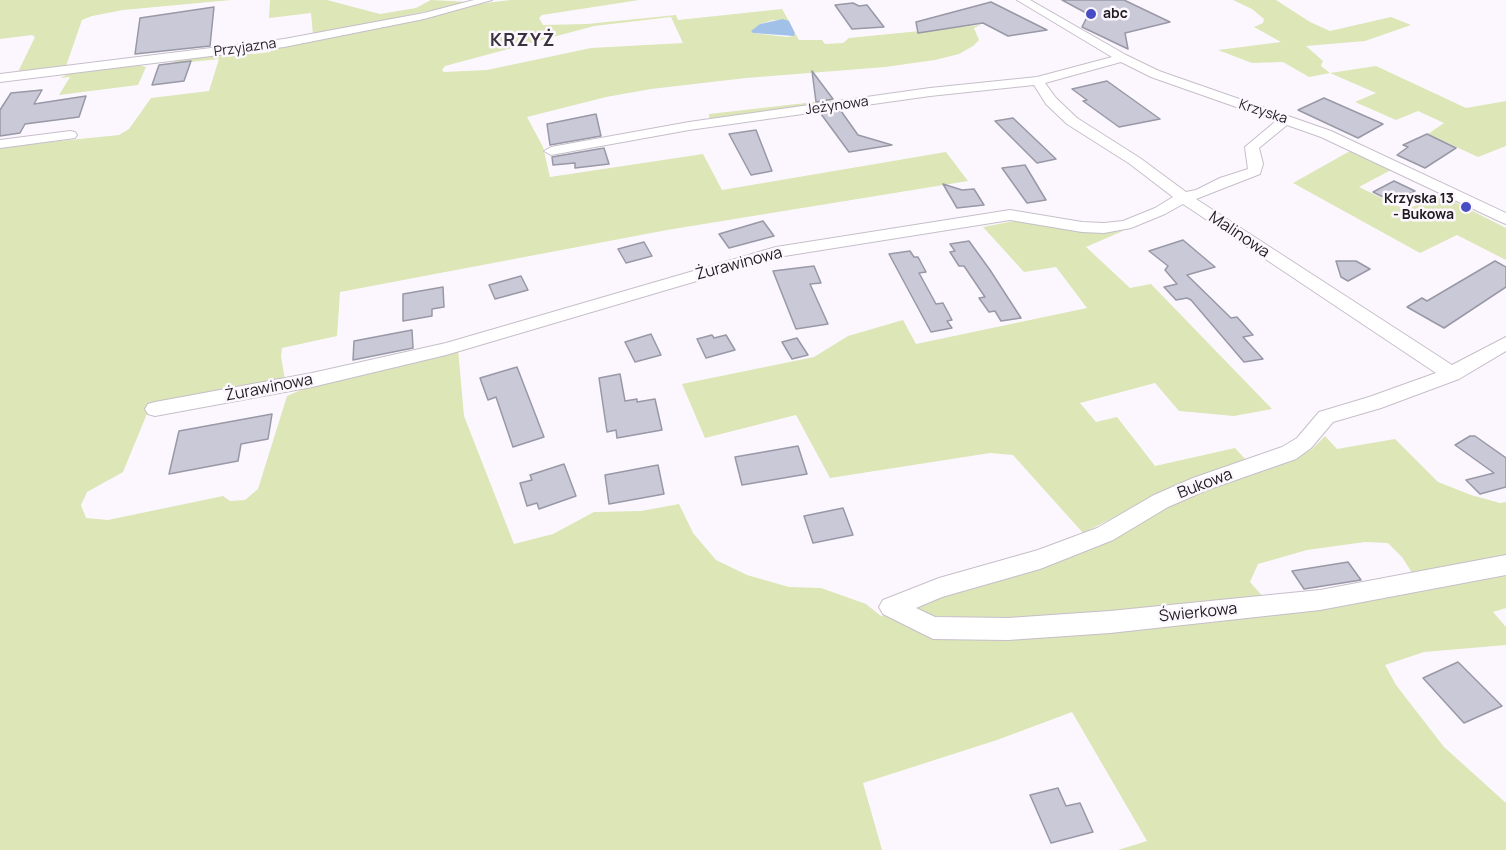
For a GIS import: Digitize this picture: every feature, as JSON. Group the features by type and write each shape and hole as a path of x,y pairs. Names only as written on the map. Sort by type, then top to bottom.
{"street":[{"name":"Przyjazna","path":"0,78 284,43 423,16 488,0"},
{"name":"Krzyska","path":"1022,0 1122,57 1176,82 1352,144 1506,219"},
{"name":"Jeżynowa","path":"551,151 689,126 930,92 1038,81 1122,57"},
{"name":"Malinowa","path":"1038,81 1051,101 1072,121 1135,161 1183,198 1452,374"},
{"name":"Żurawinowa","path":"155,409 312,380 447,349 776,252 1010,215 1104,228 1126,225 1160,211 1183,198 1200,194 1225,181 1255,171 1256,164 1251,152 1252,147 1286,119"},
{"path":"0,144 70,135"},
{"name":"Bukowa","path":"891,607 939,588 1040,559 1105,534 1161,501 1200,484 1290,453 1304,443 1326,417 1374,403 1452,374 1506,342"},
{"name":"Świerkowa","path":"891,607 933,628 1008,629 1110,622 1320,600 1506,565"}],"green space":[{"path":"0,0 231,0 123,10 92,16 82,20 65,69 17,74 35,37 32,35 0,39"},
{"path":"270,0 327,0 380,14 416,8 431,0 471,2 313,35 311,13 269,18"},
{"path":"511,0 639,0 542,15 539,18 543,25 587,24 676,15 678,20 782,9 789,21 773,20 760,24 753,33 787,37 794,36 795,33 799,40 822,40 825,44 843,43 849,38 981,25 974,28 979,40 973,46 959,54 935,60 885,67 746,78 651,89 606,97 527,117 543,147 550,177 703,154 722,190 946,152 968,181 667,230 340,292 337,336 282,348 285,380 151,404 123,472 87,492 81,505 86,518 108,520 223,496 230,501 245,500 258,489 287,396 308,387 458,349 464,416 514,544 553,534 594,512 641,511 679,504 693,533 716,560 747,575 789,587 821,588 866,604 881,616 1038,568 1167,505 1294,458 1312,449 1325,436 1337,449 1395,439 1438,482 1471,495 1500,503 1506,502 1506,608 1493,612 1506,627 1506,645 1424,652 1385,665 1396,685 1444,747 1506,803 1506,850 1118,850 1147,841 1072,712 997,740 863,783 882,850 0,850 0,147 119,135 129,129 151,98 209,91 219,59 172,64 175,61 242,51 254,54 270,52 273,48 485,3","holes":["671,17 683,43 591,48 487,70 444,72 442,70 445,66 594,26","1365,542 1388,543 1402,557 1414,576 1278,614 1250,582 1258,564 1307,550"]},
{"path":"1233,0 1276,0 1310,22 1330,31 1391,17 1411,25 1365,41 1306,46 1323,61 1321,66 1330,73 1309,77 1283,62 1252,63 1218,50 1281,42 1254,27 1263,23 1264,19 1252,9"},
{"path":"134,64 146,67 138,85 59,95 70,77 60,78 68,74 80,70"},
{"path":"1376,66 1466,108 1506,101 1506,146 1478,157 1428,134 1444,123 1418,111 1396,120 1355,102 1376,93 1330,73"},
{"path":"832,100 834,105 711,120 709,117 709,114"},
{"path":"1350,151 1391,170 1359,187 1406,210 1439,194 1506,228 1506,260 1457,235 1420,253 1293,183"},
{"path":"1014,221 1106,233 1125,230 1086,247 1130,288 1151,284 1272,409 1234,416 1179,411 1155,383 1080,403 1096,422 1117,417 1155,466 1235,448 1246,460 1154,497 1083,533 1013,455 990,453 830,478 796,415 705,438 682,384 814,357 848,336 903,320 916,344 1087,308 1056,267 1024,272 983,227"}],"water":[{"path":"783,19 789,21 795,33 794,36 751,31 760,24"}],"building":[{"path":"1062,0 1124,0 1170,22 1125,33 1128,49 1082,27 1086,19 1090,18 1088,14"},
{"path":"991,2 1047,30 1008,36 983,23 918,33 916,22"},
{"path":"853,3 859,6 867,5 884,27 852,29 835,5"},
{"path":"214,7 210,46 135,54 140,18"},
{"path":"191,61 184,81 152,85 159,65"},
{"path":"812,71 833,99 816,102"},
{"path":"1107,81 1160,119 1119,127 1083,101 1087,100 1072,89"},
{"path":"42,90 34,104 86,96 79,117 25,124 20,133 0,136 0,110 11,93"},
{"path":"1324,98 1383,124 1358,138 1298,110"},
{"path":"841,111 858,135 892,145 849,152 821,114"},
{"path":"596,114 601,136 550,145 547,124"},
{"path":"1013,118 1056,159 1037,163 995,121"},
{"path":"756,130 772,171 751,175 729,134"},
{"path":"1427,134 1456,148 1425,168 1397,155 1408,147 1403,145"},
{"path":"604,148 609,164 575,168 575,163 553,165 552,157"},
{"path":"1025,165 1046,200 1027,203 1002,168"},
{"path":"1394,181 1415,191 1393,202 1373,192"},
{"path":"943,184 962,190 974,189 984,205 957,208"},
{"path":"763,221 774,236 729,248 719,234"},
{"path":"1183,240 1215,267 1187,275 1231,318 1237,317 1253,335 1243,337 1263,359 1244,362 1191,300 1187,298 1176,300 1164,287 1177,284 1165,270 1168,266 1149,251"},
{"path":"969,241 1021,318 1001,321 995,311 989,312 979,298 985,297 964,266 959,266 950,252 955,251 950,244"},
{"path":"644,242 652,256 626,263 618,249"},
{"path":"910,251 914,257 918,257 926,272 919,273 936,304 943,303 952,320 947,321 952,328 931,332 889,254"},
{"path":"1336,261 1356,261 1370,269 1348,281 1341,277"},
{"path":"1495,261 1506,267 1506,287 1444,328 1407,307 1422,298 1427,301"},
{"path":"814,266 821,283 810,284 828,324 796,329 773,271"},
{"path":"521,276 528,290 495,299 489,285"},
{"path":"443,287 444,307 432,309 432,316 403,321 403,294"},
{"path":"412,330 413,348 353,360 354,341"},
{"path":"651,334 661,355 635,362 625,342"},
{"path":"712,335 714,338 726,335 735,350 706,358 697,339"},
{"path":"797,338 808,355 792,359 782,342"},
{"path":"517,367 544,437 513,447 496,397 488,400 480,378"},
{"path":"620,374 625,401 655,399 662,430 617,438 616,430 607,432 599,378"},
{"path":"272,414 268,439 241,444 238,461 169,474 179,431"},
{"path":"1470,436 1475,436 1506,458 1506,487 1480,494 1466,480 1494,473 1455,445"},
{"path":"798,446 807,474 742,485 735,457"},
{"path":"564,464 576,496 539,509 537,503 527,506 520,483 532,480 530,475"},
{"path":"658,465 664,494 609,504 605,475"},
{"path":"843,508 853,535 813,543 804,516"},
{"path":"1348,562 1361,580 1304,589 1292,571"},
{"path":"1458,662 1502,706 1464,723 1423,678"},
{"path":"1058,788 1066,806 1080,803 1093,832 1051,843 1030,795"}],"place":[{"name":"abc","path":"1091,14"},
{"name":"Krzyska 13 - Bukowa","path":"1466,207"}],"district":[{"name":"KRZYŻ","path":"523,41"}]}
